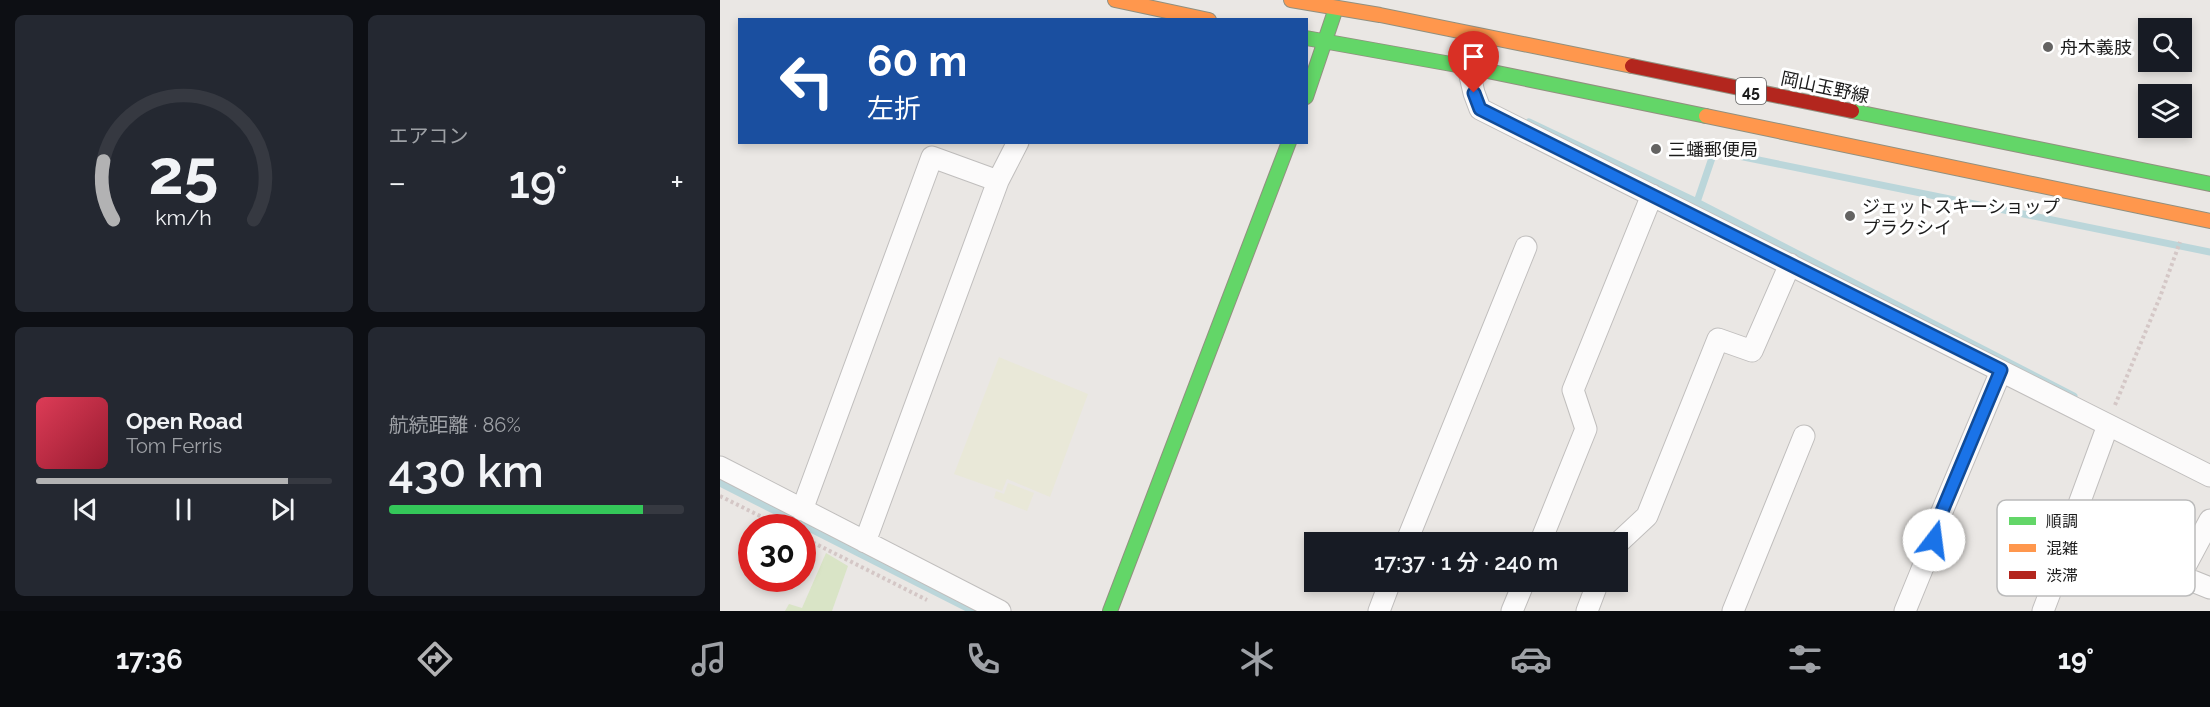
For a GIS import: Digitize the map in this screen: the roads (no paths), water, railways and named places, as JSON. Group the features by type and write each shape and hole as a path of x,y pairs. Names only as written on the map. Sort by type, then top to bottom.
{"main road":[{"path":"1115,0 1200,18"},
{"name":"岡山玉野線","path":"1291,0 1324,4 2210,184"},
{"path":"1308,80 1313,38"},
{"name":"45","path":"1313,38 1468,67 2210,221"},
{"path":"1110,611 1288,144"}],"street":[{"path":"1313,38 1324,4"},
{"path":"1468,67 1480,109 2001,370 2111,417 2210,476"},
{"path":"865,542 998,181 1017,144"},
{"path":"802,510 932,157 998,181"},
{"path":"1544,532 1586,429 1573,390 1652,195"},
{"path":"1410,532 1526,247"},
{"path":"1628,534 1647,516 1718,339 1752,351 1790,264"},
{"path":"1905,611 1934,540 1935,528 2001,370"},
{"path":"2080,500 2111,417"},
{"path":"1733,611 1804,436"},
{"path":"720,466 1000,611"},
{"path":"2195,548 2210,520"},
{"path":"2195,582 2210,588"},
{"path":"1379,611 1386,592"},
{"path":"1512,611 1520,592"},
{"path":"1587,611 1594,592"},
{"path":"2043,611 2049,596"}],"waterway":[{"path":"1529,122 1697,202 2074,396"},
{"path":"1697,202 1713,155 1724,153 2210,252"},
{"path":"720,483 973,611"}],"place":[{"name":"舟木義肢","path":"2048,47"},
{"name":"三蟠郵便局","path":"1656,149"},
{"name":"ジェットスキーショップ プラクシイ","path":"1850,216"}]}
